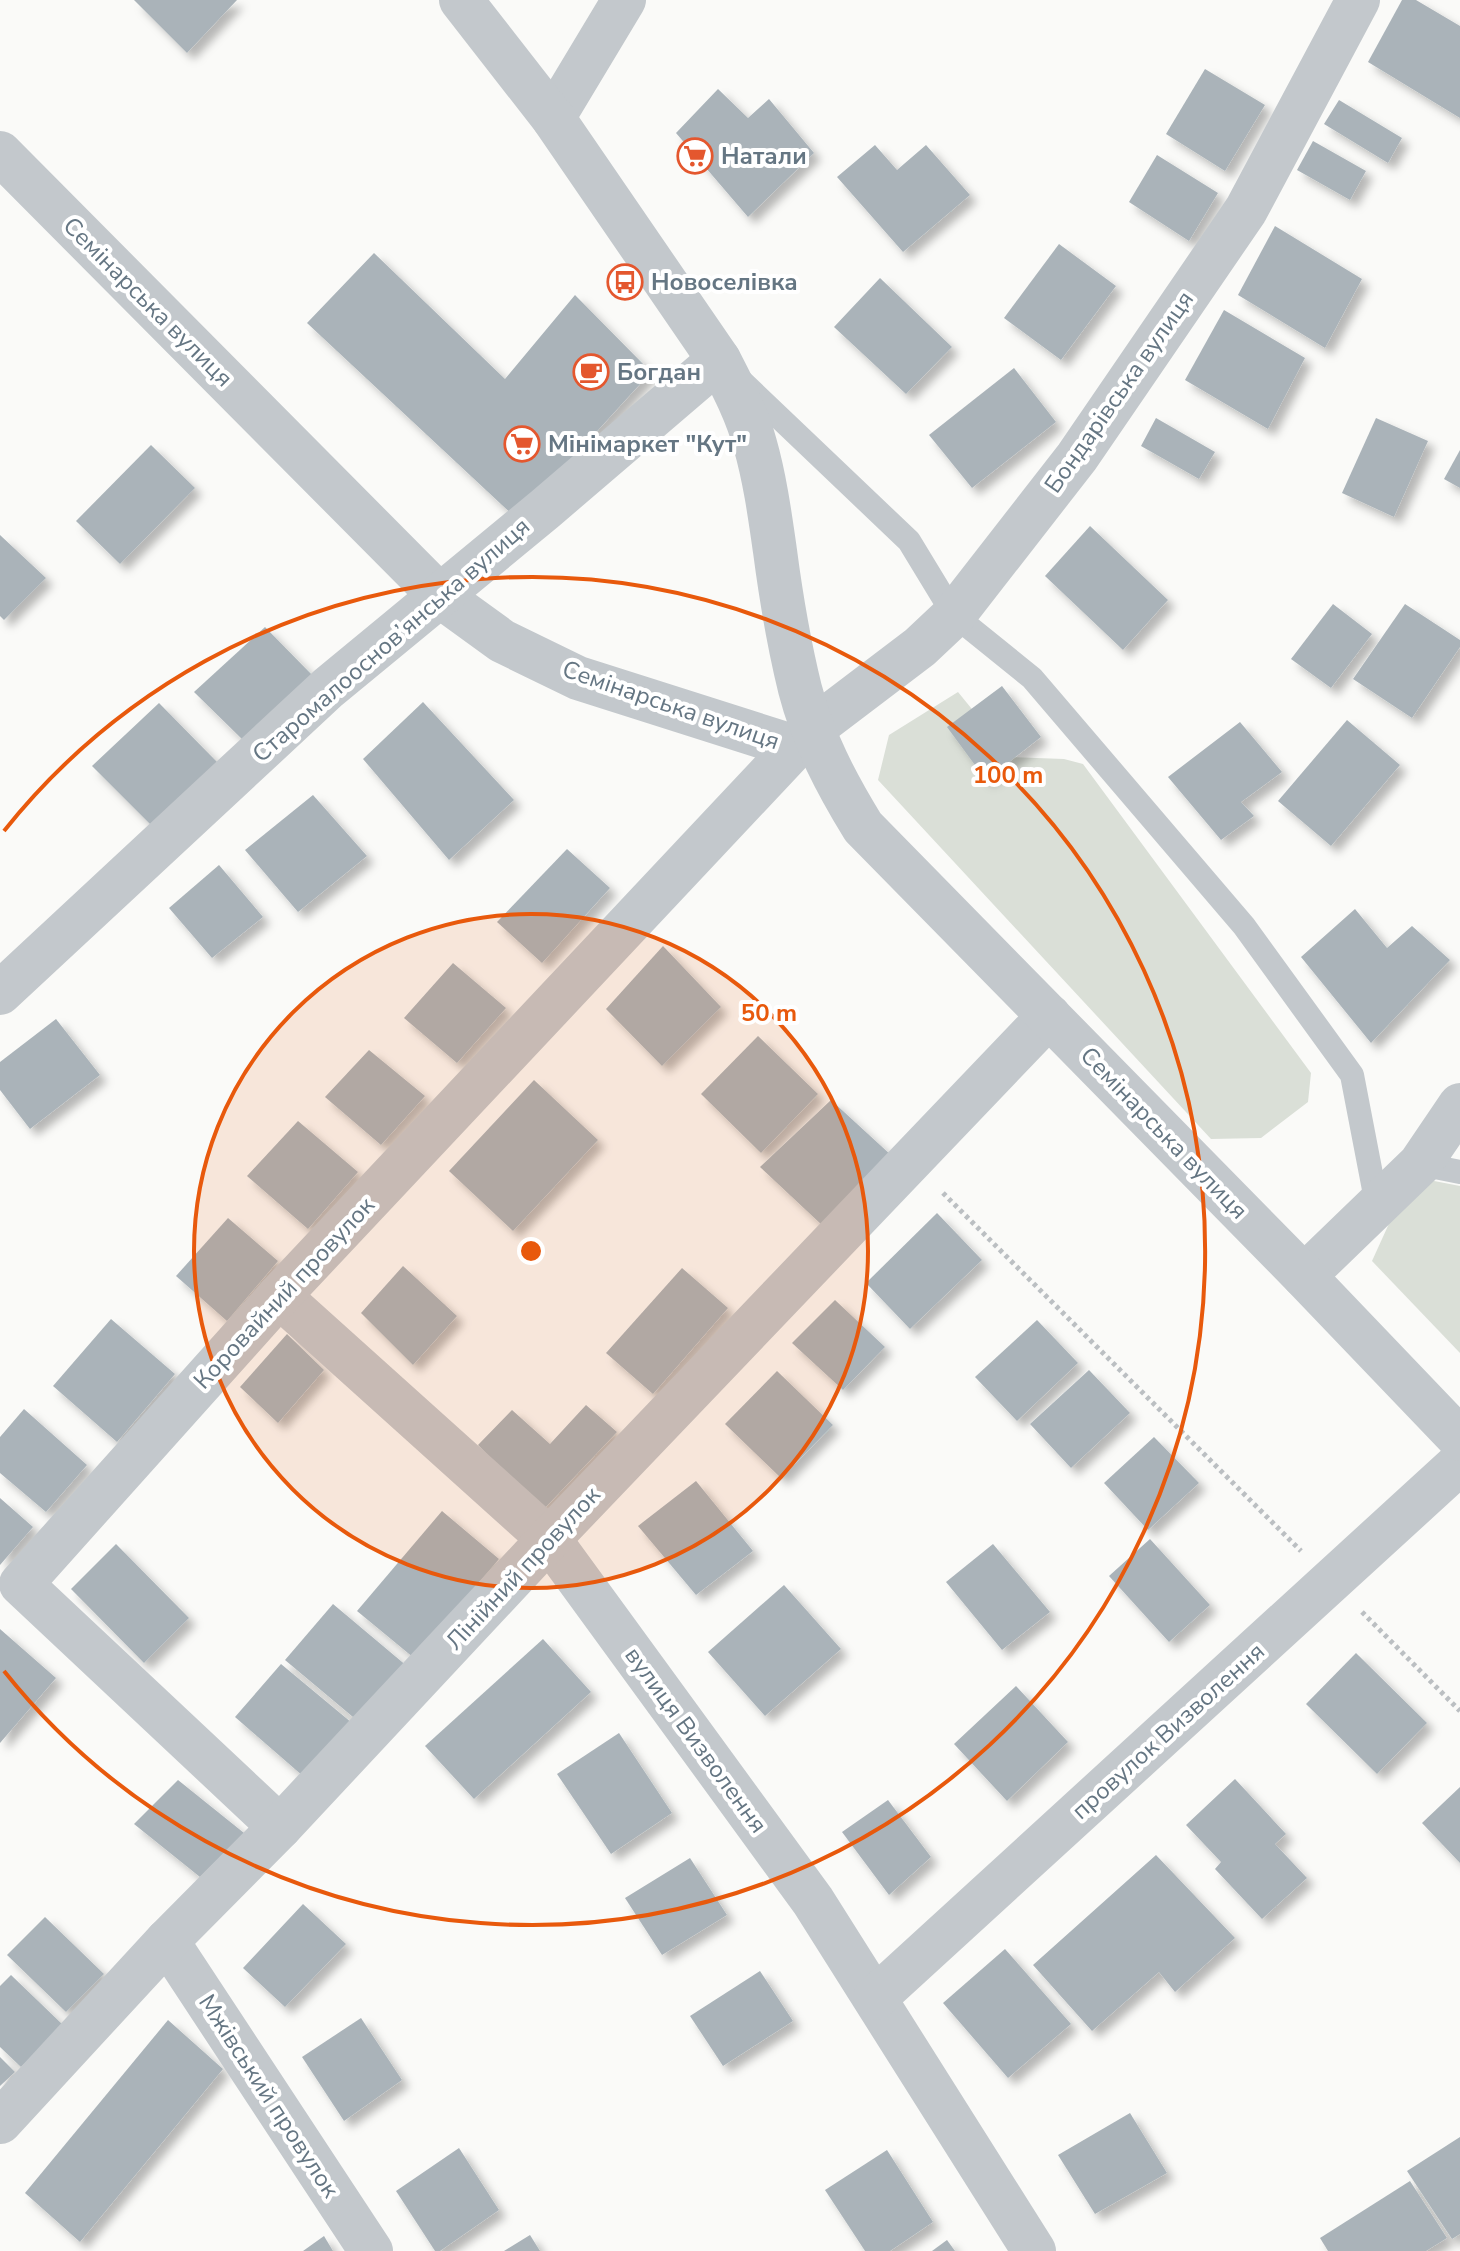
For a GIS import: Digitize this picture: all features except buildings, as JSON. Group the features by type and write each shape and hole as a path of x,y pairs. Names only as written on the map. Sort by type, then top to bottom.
{"street":[{"path":"461,0 553,118 719,360 741,403 756,444 767,499 800,690 804,738"},
{"path":"553,118 624,0"},
{"name":"Бондарівська вулиця","path":"804,738 920,647 954,615 1077,457 1246,210 1358,0"},
{"name":"Семінарська вулиця","path":"0,153 440,596 502,641 578,678 804,738 863,827 1460,1439"},
{"name":"Старомалооснов’янська вулиця","path":"0,993 328,688 719,360"},
{"name":"Коровайний провулок","path":"280,1827 21,1584 279,1296 804,738"},
{"name":"Лінійний провулок","path":"0,2122 167,1941 280,1827 549,1539 1049,1016"},
{"path":"1304,1276 1377,1205 1440,1168 1460,1105"},
{"name":"вулиця Визволення","path":"279,1296 549,1539 813,1901 1034,2251"},
{"name":"провулок Визволення","path":"875,1998 1460,1463"},
{"name":"Мжівський провулок","path":"167,1941 371,2251"}],"lane":[{"path":"719,360 909,541 954,615 1032,678 1244,926 1352,1075 1377,1205"}],"path":[{"path":"911,1161 1460,1711"}],"shaded area":[{"path":"958,692 1011,757 1064,759 1083,764 1311,1073 1308,1102 1261,1138 1211,1139 878,780 889,735"},
{"path":"1429,1180 1460,1186 1460,1353 1372,1261 1392,1217"}],"place":[{"name":"Натали","path":"695,156"},
{"name":"Новоселівка","path":"625,282"},
{"name":"Богдан","path":"591,372"},
{"name":"Мінімаркет \"Кут\"","path":"522,444"}]}
